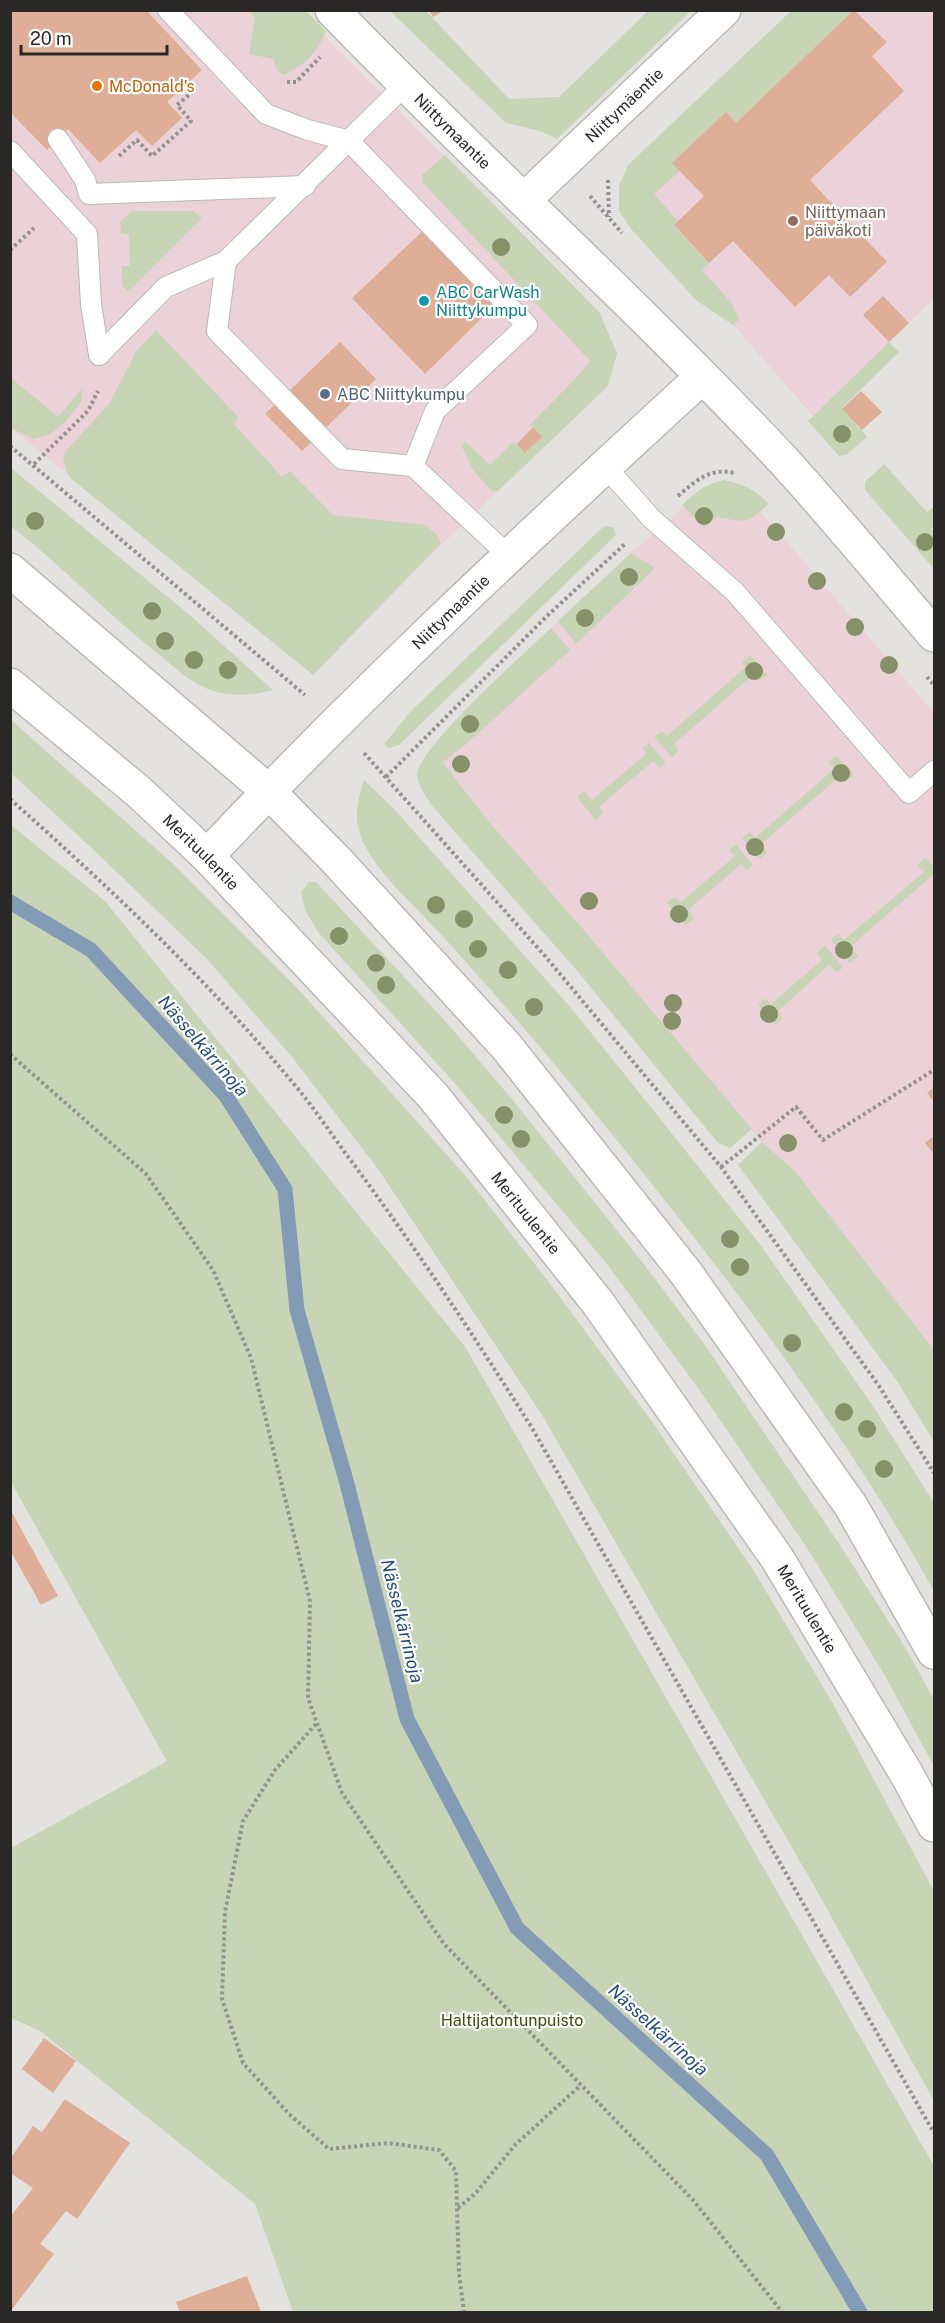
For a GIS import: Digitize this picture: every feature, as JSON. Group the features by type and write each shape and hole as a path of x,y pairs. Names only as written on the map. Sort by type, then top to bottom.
{"main road":[{"name":"Niittymäentie","path":"524,200 565,164 724,10"},
{"name":"Niittymaantie","path":"339,18 784,461 934,635"},
{"name":"Niittymaantie","path":"207,856 337,722 605,466 702,377"},
{"path":"10,570 268,791 336,860 506,1046 686,1273 851,1506 934,1652"},
{"name":"Merituulentie","path":"10,685 139,792 207,856 433,1096 598,1303 777,1558 906,1773 934,1826"}],"lane":[{"path":"168,10 266,114 308,130 349,141 528,325 435,411 413,466"},
{"path":"99,355 166,287 226,261 305,186 405,85"},
{"path":"58,139 87,187 91,304 99,355"},
{"path":"10,151 87,234"},
{"path":"87,187 305,186"},
{"path":"226,261 217,331 342,459 413,466 510,557"},
{"path":"605,466 652,519 735,592 909,793 934,771"}],"path":[{"path":"137,140 152,156 190,121 175,107 205,81 228,74 258,70 278,82 296,82 339,18"},
{"path":"87,187 98,168 108,166 142,136"},
{"path":"10,250 60,204"},
{"path":"34,464 88,411 100,388 99,355"},
{"path":"10,446 337,722 545,956 721,1167 879,1386 934,1473"},
{"path":"386,777 547,616 688,487 708,473 722,470 744,475"},
{"path":"10,799 102,881 219,998 298,1089 389,1212 468,1326 532,1428 934,2133"},
{"path":"10,1054 146,1174 213,1270 251,1358 309,1601 308,1698 342,1793 444,1944 693,2200 782,2313"},
{"path":"721,1167 796,1107 823,1140 934,1070"},
{"path":"316,1723 275,1770 243,1821 225,1912 222,1999 243,2063 289,2114 329,2149 388,2144 439,2150 456,2170 459,2274 464,2313"},
{"path":"457,2208 474,2193 514,2145 581,2085"}],"shaded area":[{"path":"11,11 300,11 599,312 617,353 608,386 433,553 313,675 11,428"},
{"name":"Niittymaan päiväkoti","path":"811,11 934,11 934,299 813,416 656,237 648,186"},
{"path":"695,498 751,500 934,713 934,1350 795,1171 762,1142 582,928 485,817 434,746 450,726 551,628 631,553"}],"green space":[{"path":"249,11 306,11 326,31 309,58 283,75 276,69 274,59 249,54 255,18"},
{"path":"390,11 426,11 509,99 559,97 648,11 691,11 557,139 540,131 506,123"},
{"path":"791,11 854,11 736,123 726,113 680,171 654,194 678,221 674,226 709,263 702,270 733,305 739,320 733,325 697,301 631,229 619,211 619,186 628,165"},
{"path":"445,155 599,312 617,353 608,386 498,491 492,491 473,470 462,447 465,441 490,465 514,441 526,453 542,437 530,425 590,361 423,183 422,175"},
{"path":"132,211 193,211 202,218 128,292 122,285 122,266 130,266 129,234 121,233 120,222"},
{"path":"156,330 239,418 234,424 282,477 290,471 333,515 425,525 435,533 441,543 313,675 69,477 63,460 65,452 109,404 137,350"},
{"path":"889,342 899,352 842,408 867,437 846,455 839,456 808,421"},
{"path":"11,378 58,417 83,387 81,402 64,423 49,435 33,439 11,428"},
{"path":"884,464 927,512 934,507 934,526 931,529 934,533 934,569 865,490 865,482"},
{"path":"11,468 192,617 273,690 254,694 235,694 206,688 187,677 138,638 11,526"},
{"path":"724,480 749,488 769,504 749,519 740,521 717,517 704,528 682,505 701,489"},
{"path":"603,527 614,528 616,535 399,745 390,748 385,746 411,711"},
{"path":"631,553 655,568 576,644 558,621"},
{"path":"551,628 570,650 465,745 443,762 485,817 752,1129 730,1148 718,1143 579,973 434,808 419,784 417,775 422,762 434,745 475,700"},
{"path":"750,655 767,675 759,681 753,675 674,744 679,750 672,757 654,737 662,731 667,736 746,667 742,662"},
{"path":"11,720 171,862 300,991 465,1175 548,1281 653,1423 754,1571 832,1702 934,1891 934,2101 817,1891 542,1415 378,1169 292,1057 207,959 11,773"},
{"path":"649,743 666,763 659,768 653,761 599,807 603,813 596,820 577,797 584,791 592,800 646,754 643,748"},
{"path":"837,756 854,775 846,782 840,776 761,844 767,853 760,859 742,838 750,832 755,838 834,769 829,762"},
{"path":"364,780 394,809 572,1009 762,1247 873,1406 934,1503 934,1591 837,1434 767,1334 693,1236 548,1056 376,864 360,834 357,820"},
{"name":"Haltijatontunpuisto","path":"11,825 105,901 466,1348 934,2166 934,2312 293,2312 255,2204 40,2031 11,2018 11,1848 167,1761 11,1482"},
{"path":"736,844 753,865 747,870 741,864 688,910 694,918 686,925 667,903 675,897 681,902 735,856 729,850"},
{"path":"926,857 934,867 934,874 850,947 858,956 850,963 831,940 838,934 844,940 924,872 917,865"},
{"path":"309,882 316,882 447,1023 512,1099 643,1263 705,1345 840,1545 905,1647 934,1700 934,1766 885,1676 807,1548 703,1395 607,1264 458,1087 318,932 305,910 301,892"},
{"path":"825,946 843,967 837,973 829,965 777,1012 782,1019 776,1024 758,1005 765,998 771,1004 822,960 817,953"},
{"path":"762,1142 795,1171 934,1350 934,1442 897,1381 738,1165"}],"building":[{"name":"McDonald's","path":"10,10 146,10 202,70 167,102 182,118 152,146 136,130 100,163 68,129 47,150 10,112"},
{"path":"429,10 445,10 433,17"},
{"path":"854,10 887,42 872,56 904,91 810,180 887,262 850,297 829,275 795,307 733,241 709,263 674,225 704,196 672,163 726,112 736,123"},
{"name":"ABC CarWash Niittykumpu","path":"425,229 496,304 425,374 352,298"},
{"path":"883,296 909,323 889,342 863,315"},
{"path":"340,342 376,379 302,451 265,414"},
{"path":"861,391 882,412 862,430 842,409"},
{"path":"533,427 542,437 525,453 517,444"},
{"path":"934,1087 934,1102 927,1093"},
{"path":"934,1136 934,1154 925,1143"},
{"path":"10,1509 58,1596 41,1605 10,1550"},
{"path":"44,2038 76,2061 53,2093 22,2069"},
{"path":"65,2099 130,2143 77,2219 66,2211 40,2244 54,2254 10,2312 10,2217 33,2188 10,2173 10,2159 33,2126 42,2132"},
{"path":"247,2276 261,2312 180,2312 176,2302"}],"waterway":[{"name":"Nässelkärrinoja","path":"10,902 91,950 226,1096 285,1189 297,1310 346,1480 407,1719 517,1928 767,2155 860,2312"}],"place":[{"name":"McDonald's","path":"97,86"},
{"name":"Niittymaan päiväkoti","path":"793,221"},
{"name":"ABC CarWash Niittykumpu","path":"424,301"},
{"name":"ABC Niittykumpu","path":"325,394"}]}
